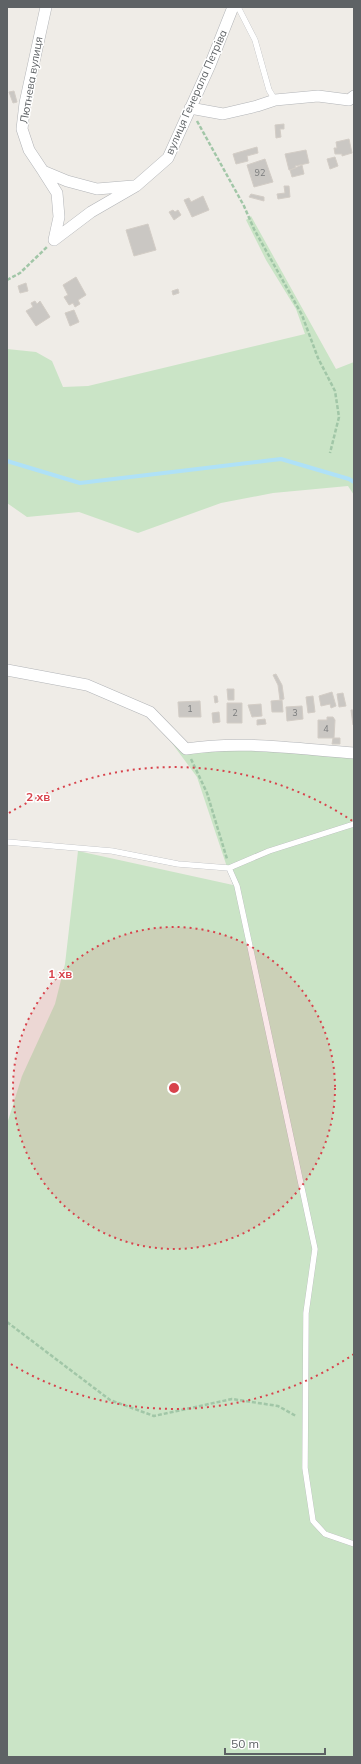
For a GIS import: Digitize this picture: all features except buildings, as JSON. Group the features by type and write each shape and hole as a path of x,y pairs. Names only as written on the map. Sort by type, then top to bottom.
{"street":[{"name":"Лютнева вулиця","path":"46,7 25,103 22,129 29,150 57,193 58,217 54,240"},
{"name":"вулиця Генерала Петріва","path":"54,240 91,212 136,186 168,158 233,7"},
{"path":"190,108 223,114 275,100 318,96 349,100 354,96"},
{"path":"43,171 67,181 97,190 136,186"},
{"path":"7,670 87,685 150,712 186,749 210,745 249,745 354,754"}],"lane":[{"path":"238,7 255,40 269,90 275,100"},
{"path":"7,842 112,851 178,864 229,868 269,852 354,824"},
{"path":"229,868 237,886 316,1249 306,1313 305,1468 313,1521 325,1534 354,1544"}],"path":[{"path":"190,108 244,206 254,229 302,315 318,358 335,390 339,417 330,453"},
{"path":"7,280 20,273 54,240"},
{"path":"186,749 207,793 229,868"},
{"path":"7,1322 110,1400 154,1416 232,1399 278,1406 306,1421"}],"green space":[{"path":"251,216 336,369 354,362 354,495 348,486 273,493 221,503 138,533 79,512 27,517 7,503 7,349 36,352 52,361 63,387 88,386 305,334 296,309 266,260 246,220"},
{"path":"163,731 188,743 354,751 354,1757 7,1757 7,1124 22,1076 55,1004 65,964 78,851 233,885 197,777"}],"waterway":[{"path":"7,461 80,483 281,459 349,479 354,482"}]}
